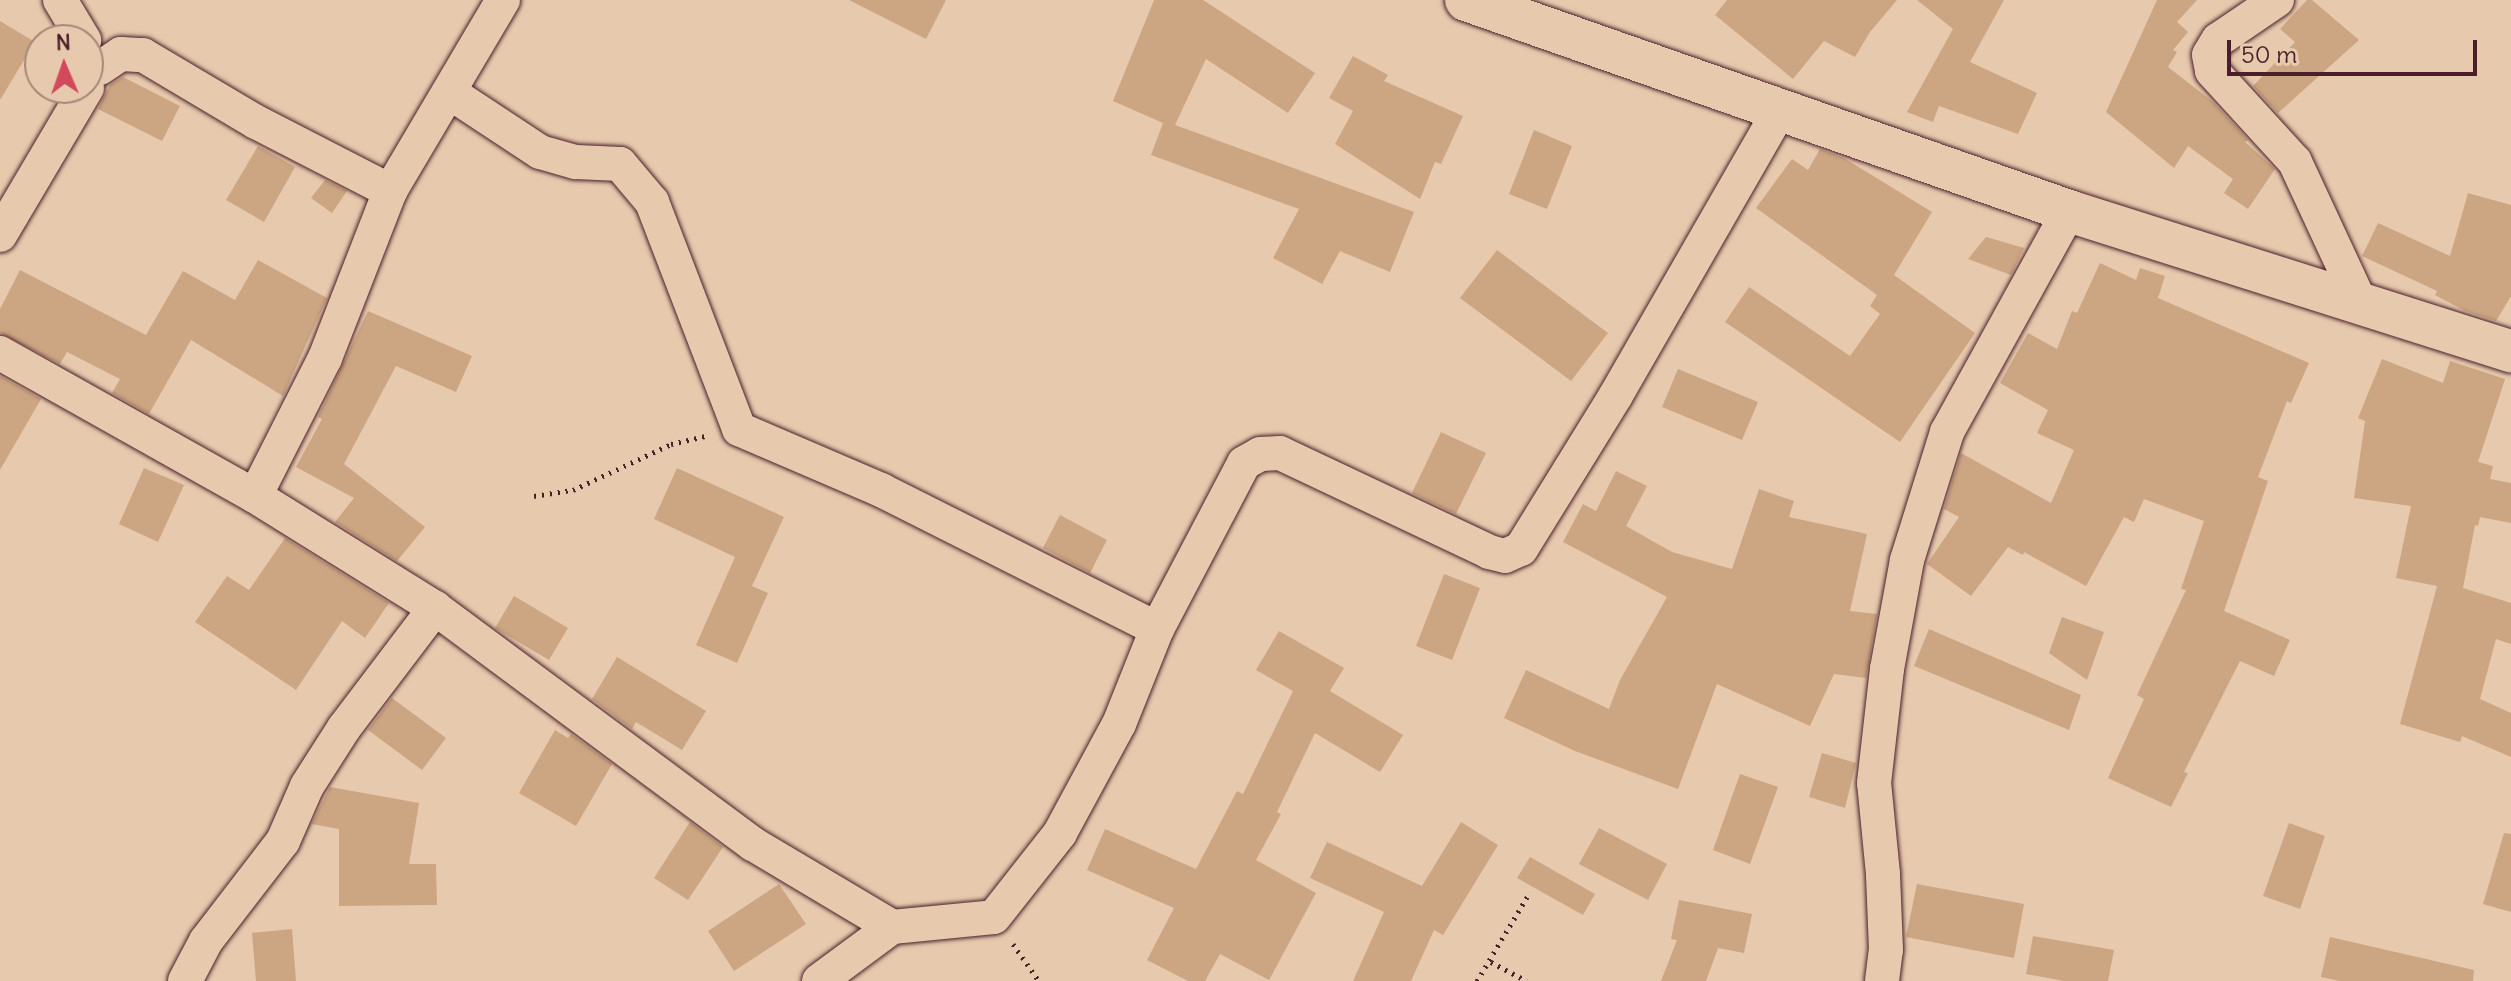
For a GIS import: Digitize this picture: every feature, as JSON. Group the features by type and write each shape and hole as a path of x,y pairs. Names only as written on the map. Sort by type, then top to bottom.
{"street":[{"path":"60,0 71,24"},
{"path":"255,496 325,358 390,191 503,0"},
{"path":"1466,0 2069,211 2359,300 2511,351"},
{"path":"2277,0 2218,40 2209,55 2212,71 2295,162 2359,300"},
{"path":"104,60 121,54 143,55 256,122 390,191"},
{"path":"449,92 540,152 576,162 620,164 652,202 739,429 881,490 1157,629"},
{"path":"0,235 69,104"},
{"path":"819,981 892,927 994,917 1060,833 1119,724 1157,629 1244,463 1260,454 1280,453 1489,552 1505,556 1521,549 1616,395 1781,108"},
{"path":"1882,981 1886,950 1883,874 1874,783 1887,669 1907,560 1947,432 2069,211"},
{"path":"0,353 255,496 435,608 753,844 892,927"},
{"path":"185,981 206,941 283,841 307,786 344,728 435,608"}],"path":[{"path":"534,496 573,490 671,444 739,429"},
{"path":"1477,981 1527,897"},
{"path":"994,917 1039,981"},
{"path":"1491,962 1526,981"}],"building":[{"path":"849,0 946,0 926,39"},
{"path":"1154,0 1203,0 1315,73 1288,113 1206,59 1175,125 1414,212 1390,272 1340,251 1322,284 1273,258 1299,209 1151,155 1163,123 1113,101"},
{"path":"1727,0 1897,0 1870,32 1855,57 1824,41 1793,79 1715,15"},
{"path":"1917,0 2004,0 1970,62 2037,93 2018,134 1939,106 1933,122 1907,112 1953,29"},
{"path":"2157,0 2197,0 2177,22 2188,32 2173,50 2177,52 2168,67 2213,102 2248,140 2245,142 2275,169 2248,209 2224,193 2233,179 2188,146 2174,168 2106,112"},
{"path":"2307,0 2312,0 2359,40 2278,113 2253,86 2295,42 2280,29"},
{"path":"0,21 24,35 24,60 0,100"},
{"path":"1353,56 1388,75 1384,81 1463,116 1441,164 1435,162 1420,199 1335,144 1353,111 1329,98"},
{"path":"123,77 180,106 162,141 98,109 104,104 110,85"},
{"path":"1534,130 1572,146 1547,209 1509,194"},
{"path":"258,146 295,167 264,222 226,200"},
{"path":"1820,149 1844,158 1932,212 1894,275 1975,333 1900,442 1725,322 1749,287 1850,356 1880,314 1870,306 1877,295 1756,208 1792,159 1808,170"},
{"path":"325,180 347,191 332,213 311,198"},
{"path":"2468,193 2511,205 2511,296 2496,321 2465,311 2435,295 2437,291 2362,256 2378,223 2450,256"},
{"path":"1986,237 2024,248 2011,275 1968,259"},
{"path":"1497,250 1608,333 1571,381 1460,298"},
{"path":"258,260 327,298 283,396 191,340 149,414 112,393 120,379 67,352 60,364 0,333 0,309 20,270 146,335 183,271 235,300"},
{"path":"2100,263 2136,280 2140,268 2165,276 2158,298 2309,363 2291,403 2287,401 2258,477 2268,481 2224,611 2290,640 2274,676 2240,661 2184,772 2188,773 2171,807 2108,778 2144,699 2137,695 2186,590 2181,589 2204,521 2144,499 2134,522 2124,517 2086,586 2024,552 2023,555 2008,547 1971,596 1927,564 1959,517 1944,509 1961,453 2051,503 2074,450 2037,433 2048,410 2000,383 2028,333 2057,349 2072,311 2077,313"},
{"path":"368,311 472,356 456,392 396,366 344,464 425,527 397,561 335,522 354,498 296,467 322,419 318,417"},
{"path":"2382,359 2443,383 2450,361 2505,379 2478,462 2493,466 2490,479 2511,483 2511,523 2480,517 2478,526 2475,525 2463,588 2511,603 2511,644 2496,639 2480,699 2511,713 2511,757 2462,736 2460,742 2400,724 2437,586 2396,578 2411,506 2354,498 2365,421 2358,418"},
{"path":"1678,369 1758,402 1742,440 1662,407"},
{"path":"0,376 41,399 0,470"},
{"path":"1441,432 1486,453 1456,514 1412,493"},
{"path":"144,468 184,485 158,542 119,524"},
{"path":"677,468 784,517 752,586 768,593 737,663 696,645 735,557 654,519"},
{"path":"1616,471 1647,486 1626,526 1672,552 1732,569 1759,489 1794,501 1789,517 1867,534 1850,611 1877,614 1866,678 1834,674 1810,726 1717,684 1678,789 1575,751 1504,718 1526,670 1609,709 1620,680 1667,597 1563,542 1583,504 1596,511"},
{"path":"1060,515 1107,540 1090,573 1043,548"},
{"path":"285,538 389,603 365,638 342,621 296,690 195,622 227,576 249,590"},
{"path":"1444,574 1480,588 1452,660 1416,646"},
{"path":"514,596 568,628 549,660 495,628"},
{"path":"2062,617 2104,632 2087,680 2049,653"},
{"path":"1929,629 2081,695 2069,730 1914,666"},
{"path":"1279,631 1344,668 1330,691 1403,735 1380,772 1315,733 1277,812 1281,814 1256,860 1316,893 1269,980 1220,954 1205,981 1188,981 1147,960 1174,908 1087,870 1105,829 1196,869 1237,791 1243,794 1293,691 1256,670"},
{"path":"617,657 706,711 682,750 636,722 632,729 592,699"},
{"path":"392,698 446,738 422,770 368,730"},
{"path":"555,730 568,738 571,734 612,764 576,826 519,793"},
{"path":"1822,753 1856,763 1845,808 1809,797"},
{"path":"1740,774 1778,787 1750,864 1713,850"},
{"path":"330,787 419,803 409,864 436,864 437,905 339,906 339,829 312,824"},
{"path":"690,822 723,847 688,900 654,878"},
{"path":"1461,822 1498,845 1443,935 1434,930 1411,981 1353,981 1384,912 1310,878 1327,842 1422,886"},
{"path":"2289,823 2325,836 2300,909 2263,896"},
{"path":"1599,828 1667,864 1648,900 1579,864"},
{"path":"2504,833 2511,834 2511,912 2483,904"},
{"path":"1530,857 1595,894 1583,915 1517,878"},
{"path":"779,884 806,924 734,971 708,931"},
{"path":"1917,884 2024,904 2014,958 1906,937"},
{"path":"1679,900 1752,914 1744,953 1718,948 1706,981 1661,981 1677,940 1671,939"},
{"path":"292,929 296,981 256,981 252,933"},
{"path":"2033,936 2114,950 2108,981 2064,981 2026,974"},
{"path":"2330,937 2474,970 2473,981 2340,981 2321,977"}]}
